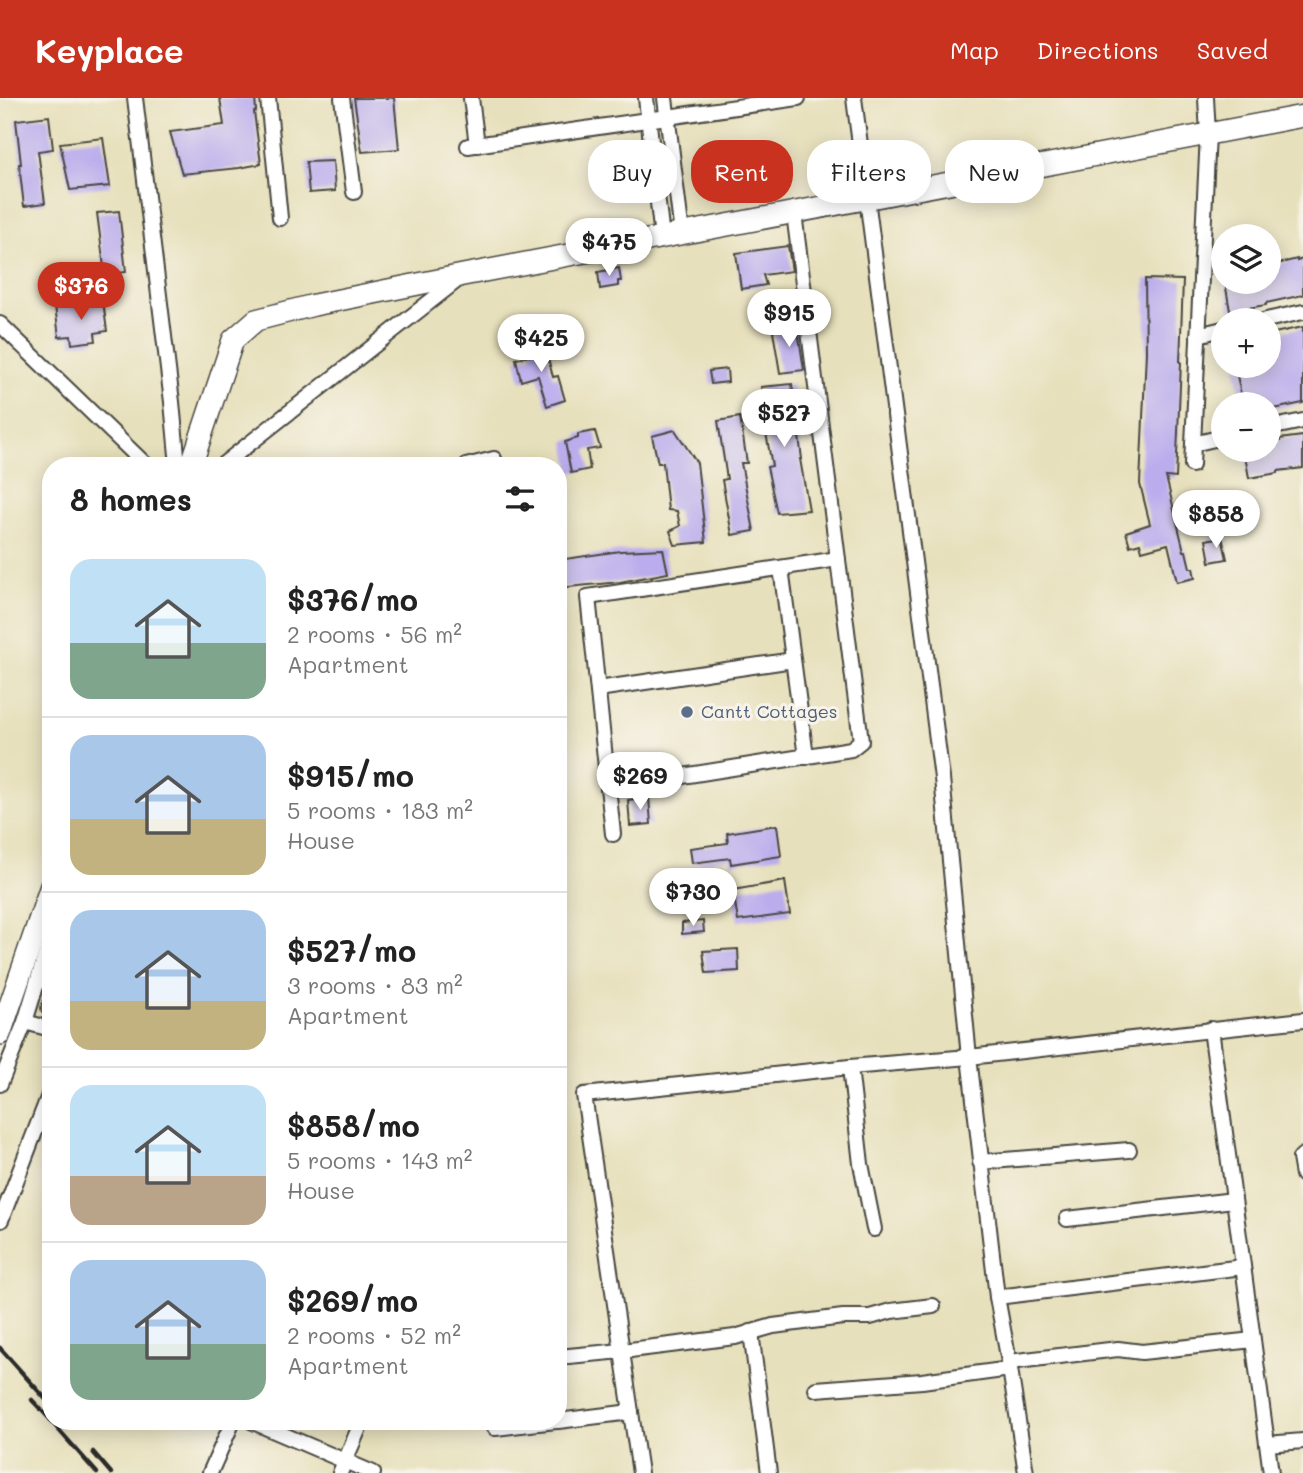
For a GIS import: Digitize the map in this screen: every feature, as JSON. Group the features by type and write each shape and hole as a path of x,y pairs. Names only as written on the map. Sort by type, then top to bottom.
{"main road":[{"path":"931,187 1303,116"},
{"path":"194,457 233,340 256,320 314,305 463,275 847,203"},
{"path":"1,1031 42,913"}],"street":[{"path":"135,98 177,457"},
{"path":"268,98 280,218"},
{"path":"342,98 354,192"},
{"path":"471,98 473,146 798,98"},
{"path":"646,98 672,236"},
{"path":"665,98 672,236"},
{"path":"854,98 860,140"},
{"path":"1192,465 1208,134 1206,98"},
{"path":"869,203 942,778 980,1162 997,1297 1026,1473"},
{"path":"608,788 851,749 861,741 794,213"},
{"path":"232,457 463,275"},
{"path":"1281,317 1303,312"},
{"path":"0,324 138,457"},
{"path":"1198,335 1211,332"},
{"path":"1281,426 1303,421"},
{"path":"1193,443 1211,440"},
{"path":"613,834 588,597 838,559"},
{"path":"781,568 806,757"},
{"path":"598,689 793,660"},
{"path":"0,1084 25,1022 42,966"},
{"path":"640,1473 584,1096 1303,1020"},
{"path":"25,1022 42,1027"},
{"path":"1211,1030 1271,1473"},
{"path":"850,1068 861,1164 874,1229"},
{"path":"1,1220 42,1113"},
{"path":"980,1162 1129,1150"},
{"path":"1303,1155 1300,1158 1303,1175"},
{"path":"1067,1219 1234,1200"},
{"path":"997,1297 1243,1267"},
{"path":"567,1356 735,1337 773,1326 843,1317 870,1317 891,1311 933,1306"},
{"path":"751,1332 769,1473"},
{"path":"817,1389 922,1381 1118,1349 1142,1352 1253,1340"},
{"path":"567,1420 631,1412"},
{"path":"210,1473 229,1430"},
{"path":"269,1430 343,1467 373,1473"},
{"path":"343,1467 358,1430"},
{"path":"1267,1444 1303,1441"}],"building":[{"path":"220,98 255,98 254,112 261,164 182,174 170,132 224,125"},
{"path":"354,98 394,98 399,149 362,152"},
{"path":"49,116 53,149 38,151 45,203 24,206 16,120"},
{"path":"103,138 110,186 70,190 60,143"},
{"path":"333,161 335,191 309,193 306,162"},
{"path":"119,211 126,272 105,275 97,213"},
{"path":"788,246 792,271 763,275 766,285 741,289 736,253"},
{"path":"1303,259 1303,295 1266,305 1229,308 1227,294 1281,294 1281,263"},
{"path":"619,268 621,281 618,281 618,286 600,289 598,272"},
{"path":"1145,279 1183,280 1176,478 1166,477 1184,551 1195,578 1177,582 1168,544 1142,551 1140,543 1130,546 1126,532 1150,524 1140,484 1146,352"},
{"path":"103,301 107,331 95,333 96,341 72,344 71,336 59,337 55,306 90,305"},
{"path":"797,324 804,370 780,373 773,331"},
{"path":"1303,327 1303,403 1281,408 1281,392 1240,392 1238,378 1281,378 1281,332"},
{"path":"544,343 553,377 558,376 565,400 547,406 538,376 521,381 516,359 532,355 530,347"},
{"path":"727,369 728,382 711,384 709,371"},
{"path":"792,384 800,459 809,510 777,513 767,467 772,466 761,387"},
{"path":"740,417 747,463 741,463 754,531 732,535 722,480 727,479 718,421"},
{"path":"675,430 697,463 706,542 675,545 670,531 680,526 677,511 668,510 663,463 658,463 652,436"},
{"path":"595,431 600,448 587,450 590,469 571,473 565,442 578,438 578,434"},
{"path":"1303,436 1303,468 1249,478 1246,462 1281,462 1281,439"},
{"path":"1222,537 1227,559 1210,562 1206,540"},
{"path":"663,549 668,573 620,582 567,587 567,559 620,551"},
{"path":"649,797 651,824 630,826 628,800"},
{"path":"777,825 781,856 731,864 730,858 692,863 690,848 728,843 727,833"},
{"path":"785,881 790,914 738,921 733,890"},
{"path":"703,921 704,932 682,934 682,923"},
{"path":"738,949 739,971 706,973 703,951"}],"railway":[{"path":"0,1348 42,1395"},
{"path":"32,1400 42,1411"},
{"path":"59,1430 97,1473"},
{"path":"93,1452 111,1473"}],"place":[{"name":"Cantt Cottages","path":"687,712"}]}
